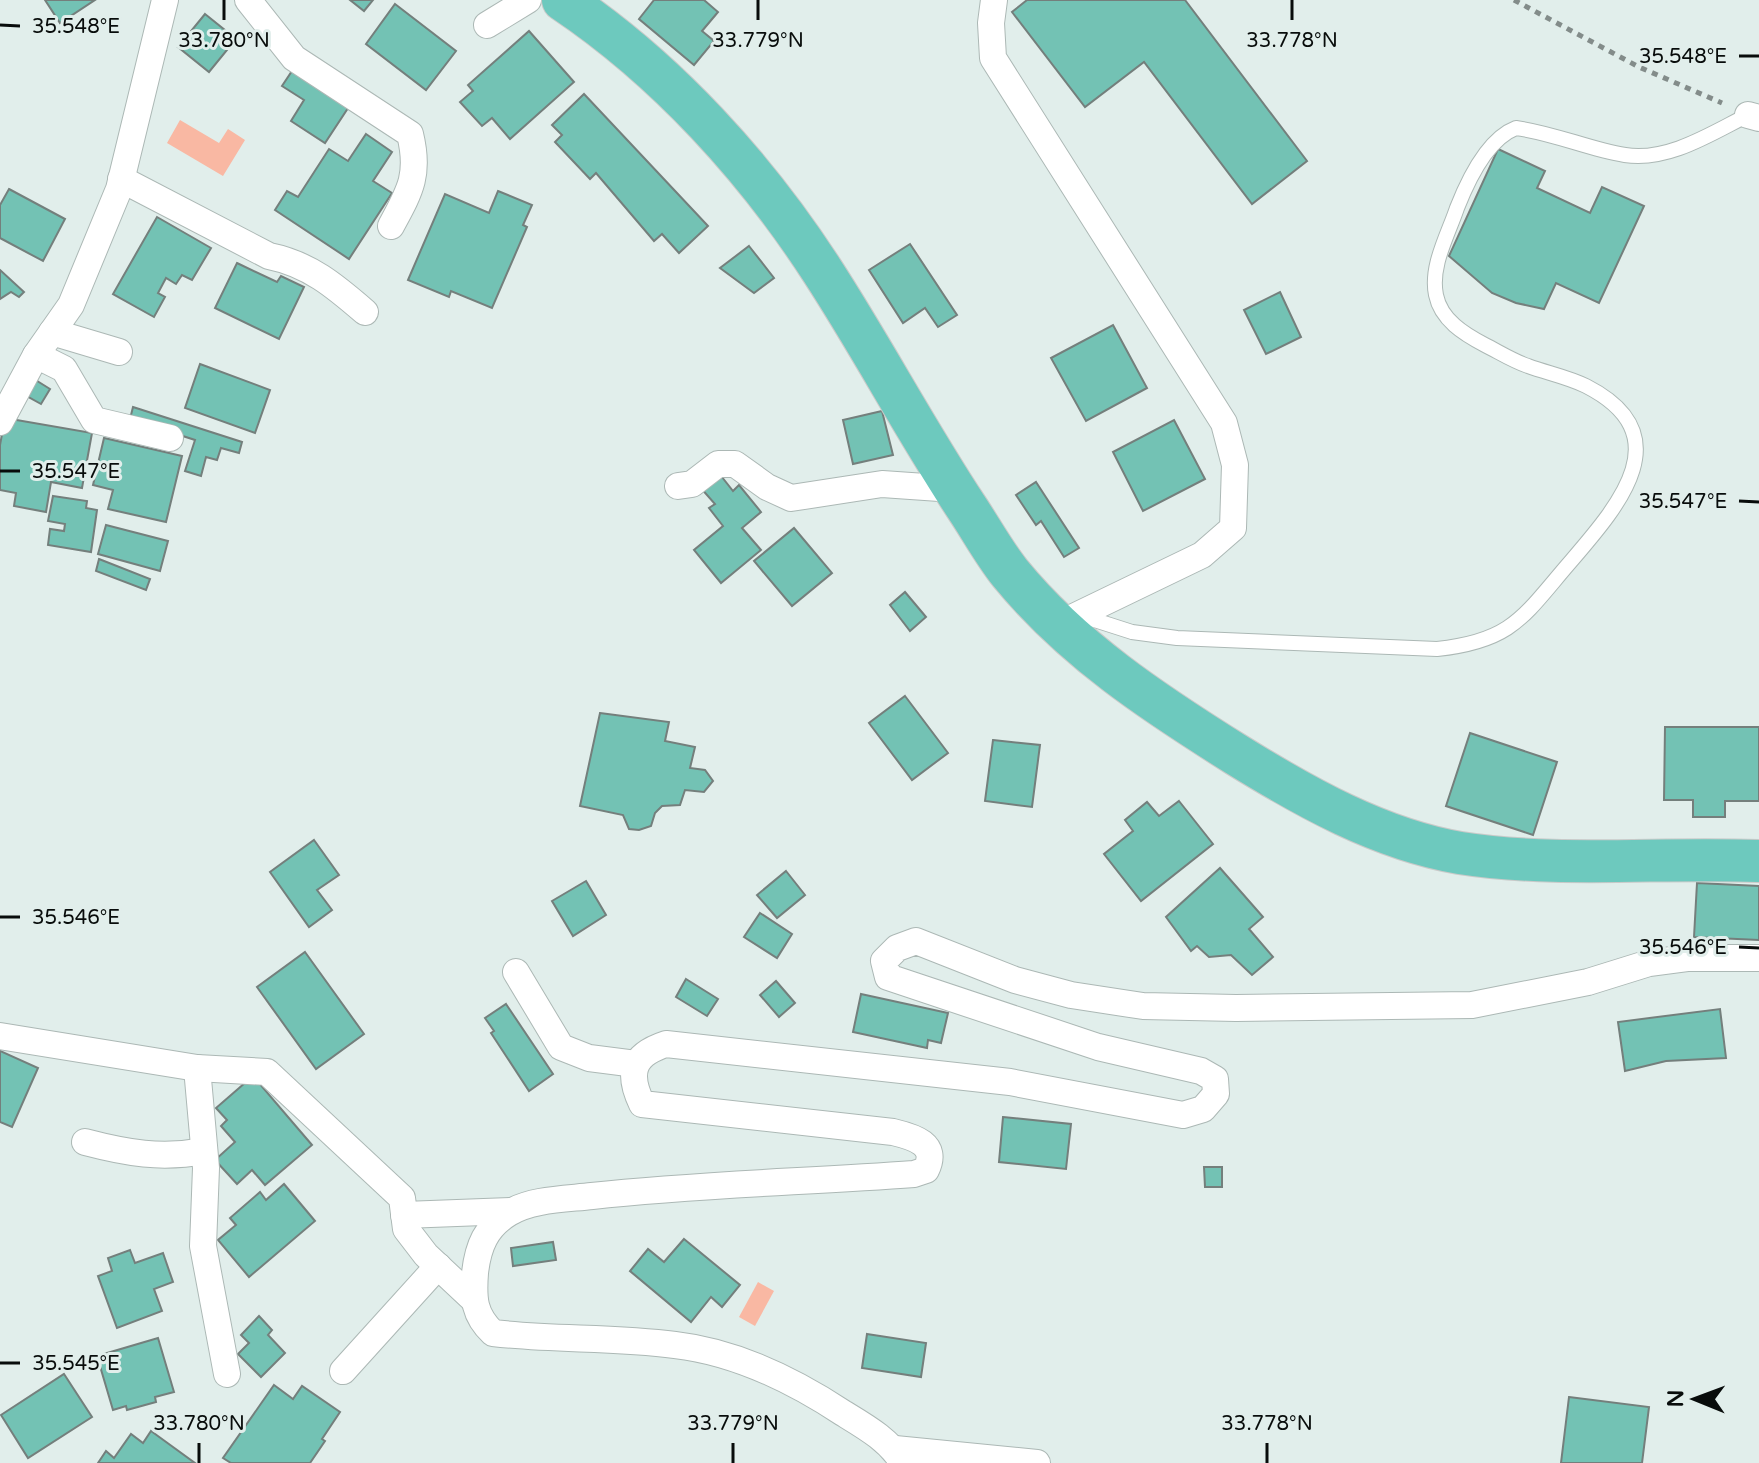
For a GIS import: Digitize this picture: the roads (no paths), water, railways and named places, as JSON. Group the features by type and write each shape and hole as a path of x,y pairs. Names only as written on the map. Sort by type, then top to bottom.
{"main road":[{"path":"563,0 596,22 656,76 760,184 822,271 954,489 1009,572 1067,620 1097,662 1278,780 1400,838 1458,852 1518,859 1759,861"}],"street":[{"path":"2,411 71,305 121,179 165,0"},
{"path":"248,0 294,58 410,134 415,155 413,185 391,226"},
{"path":"487,25 528,0"},
{"path":"994,0 991,23 993,58 1224,423 1235,465 1233,528 1202,555 1067,620"},
{"path":"121,179 269,256 291,260 321,274 365,312"},
{"path":"52,332 119,352"},
{"path":"36,355 64,369 94,420 170,438"},
{"path":"678,486 692,484 718,464 735,464 767,487 791,498 882,484 954,489"},
{"path":"404,1215 512,1211 550,1201 684,1187 914,1174 926,1170 930,1162 929,1150 922,1141 893,1132 642,1104 633,1085 636,1064 648,1050 666,1044 1010,1082 1183,1115 1203,1109 1216,1094 1215,1079 1201,1071 1098,1047 888,977 884,961 897,948 916,941 1015,980 1071,995 1143,1006 1236,1008 1472,1005 1588,982 1649,963 1687,958 1759,958"},
{"path":"516,972 561,1047 589,1058 636,1064"},
{"path":"0,1036 197,1068 267,1072 402,1198 406,1229 438,1266 473,1299"},
{"path":"197,1068 204,1151 203,1246 227,1374"},
{"path":"85,1142 136,1155 170,1158 204,1151"},
{"path":"512,1211 487,1230 477,1259 473,1299 480,1321 493,1333 676,1345 730,1357 783,1377 899,1456 1037,1463"},
{"path":"343,1371 438,1266"}],"lane":[{"path":"1067,620 1177,638 1437,649 1473,645 1505,632 1576,555 1617,503 1634,475 1637,448 1632,426 1618,406 1584,385 1525,365 1477,341 1447,318 1436,297 1434,273 1460,201 1489,149 1501,134 1516,128 1627,156 1653,155 1754,117"}]}
